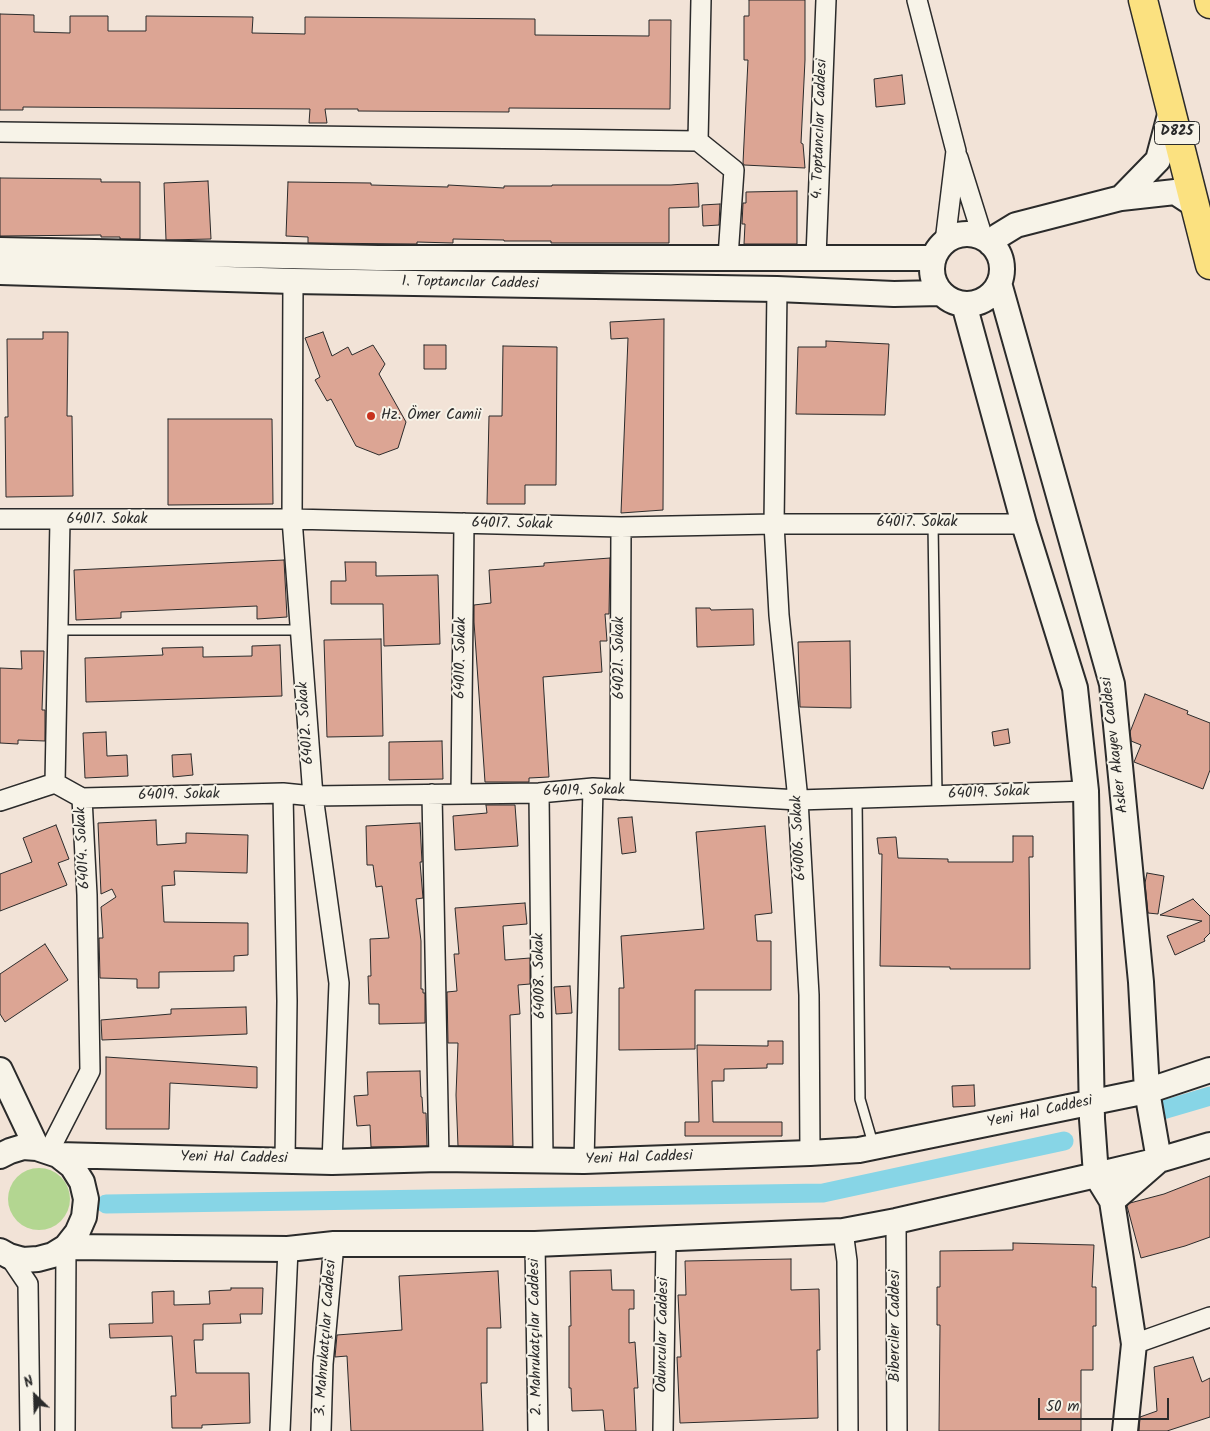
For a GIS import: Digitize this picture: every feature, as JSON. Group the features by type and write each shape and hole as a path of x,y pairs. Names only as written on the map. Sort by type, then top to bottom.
{"highway":[{"name":"D825","path":"1144,0 1210,265"},
{"path":"1209,0 1210,4"}],"street":[{"path":"698,141 701,0"},
{"name":"4. Toptancılar Caddesi","path":"816,257 826,0"},
{"path":"917,0 956,151 987,241"},
{"path":"1121,198 1158,160 1171,111"},
{"path":"0,132 698,141 734,170 728,257"},
{"path":"956,151 939,250 932,268 932,277 941,293 947,298 964,304 981,301 988,297 999,283"},
{"path":"939,250 954,237 964,234 974,235 987,241 1016,225 1121,198 1175,192 1195,205"},
{"name":"Asker Akayev Caddesi","path":"987,241 998,253 1001,262 1002,273 999,283 1112,684 1141,982 1147,1091 1159,1160"},
{"name":"1. Toptancılar Caddesi","path":"0,250 378,258 816,257 939,250"},
{"name":"1. Toptancılar Caddesi","path":"0,272 293,282 777,289 894,294 941,293"},
{"name":"64012. Sokak","path":"293,282 292,519 312,796 339,984 332,1162"},
{"name":"64006. Sokak","path":"777,289 774,524 779,614 798,800 808,995 810,1153"},
{"path":"964,304 1024,524 1075,688 1086,791 1092,1119 1096,1175 1112,1201 1134,1344 1125,1431"},
{"name":"64017. Sokak","path":"0,519 292,519 621,527 774,524 1024,524"},
{"path":"0,801 55,783 60,520"},
{"name":"64010. Sokak","path":"461,793 464,524"},
{"name":"64021. Sokak","path":"620,790 621,527"},
{"name":"64014. Sokak","path":"48,1151 90,1071 87,895 82,798 55,783"},
{"path":"584,1161 593,788"},
{"name":"64019. Sokak","path":"82,798 283,794 312,796 539,793 593,788 798,800 1086,791"},
{"name":"64008. Sokak","path":"539,793 543,1160"},
{"path":"283,794 287,1001 285,1160"},
{"path":"432,794 439,1159"},
{"path":"0,1070 48,1151 72,1166 82,1182 86,1199 84,1217 77,1233 66,1247 53,1255 38,1259 24,1260 4,1254"},
{"name":"Yeni Hal Caddesi","path":"0,1156 23,1148 48,1151 332,1162 439,1159 584,1161 859,1150 1147,1091 1210,1070"},
{"path":"66,1247 288,1249 334,1244 535,1244 843,1231 896,1221 1096,1175 1159,1160 1210,1145"},
{"path":"1112,1201 1159,1160"},
{"name":"Biberciler Caddesi","path":"896,1221 897,1431"},
{"path":"843,1231 847,1261 848,1431"},
{"name":"Oduncular Caddesi","path":"663,1431 666,1238"},
{"name":"3. Mahrukatçılar Caddesi","path":"321,1431 323,1364 334,1244"},
{"name":"2. Mahrukatçılar Caddesi","path":"535,1244 538,1431"},
{"path":"65,1431 66,1247"},
{"path":"280,1431 288,1249"},
{"path":"4,1254 28,1284 30,1431"},
{"path":"1134,1344 1210,1317"}],"lane":[{"path":"933,523 937,796"},
{"path":"58,630 300,630"},
{"path":"857,798 860,1099 874,1147"}],"green space":[{"path":"39,1168 51,1170 61,1177 68,1187 70,1199 68,1211 61,1221 51,1228 39,1230 27,1228 17,1221 10,1211 8,1199 10,1187 17,1177 27,1170"}],"building":[{"path":"749,0 805,0 805,60 801,143 803,144 805,168 744,165 743,163 748,60 744,60 744,16 749,16"},
{"path":"0,14 34,15 34,32 70,33 70,16 108,16 108,31 146,31 146,16 253,17 252,33 305,34 305,17 535,19 535,35 649,36 649,20 671,20 670,109 509,108 509,112 325,109 327,123 309,123 310,109 23,107 23,110 0,110"},
{"path":"902,75 905,104 876,107 874,79"},
{"path":"0,178 101,179 101,182 140,182 140,239 120,239 120,237 101,237 101,235 0,236"},
{"path":"208,181 211,239 166,240 164,183"},
{"path":"288,182 504,188 504,186 671,185 698,183 699,207 669,208 669,243 551,243 551,241 453,239 453,243 417,242 417,244 308,243 308,237 286,236"},
{"path":"797,191 797,244 744,244 745,224 742,224 743,203 746,203 746,192"},
{"path":"720,204 719,225 703,226 702,205"},
{"path":"664,319 663,510 621,513 628,338 611,339 610,322"},
{"path":"43,332 68,332 67,416 72,416 73,496 6,497 5,417 8,417 7,339 43,339"},
{"path":"323,332 332,356 348,347 352,355 373,345 385,364 379,374 406,422 398,448 379,455 356,446 331,399 327,401 315,380 320,377 305,338"},
{"path":"826,341 889,344 885,415 796,414 798,347 826,347"},
{"path":"424,345 446,345 446,369 424,369"},
{"path":"503,346 557,347 556,485 525,485 525,504 487,504 489,416 502,416"},
{"path":"168,419 272,419 273,504 168,505"},
{"path":"610,558 609,614 605,614 607,641 600,641 602,672 543,677 549,777 529,778 529,782 485,782 474,605 491,603 489,570 544,566 544,563"},
{"path":"284,560 287,617 257,619 257,606 121,612 121,618 76,620 74,570"},
{"path":"345,562 376,562 376,576 438,575 440,644 384,646 383,604 331,604 331,581 346,581"},
{"path":"696,608 710,608 711,610 753,609 754,645 697,647"},
{"path":"381,639 383,736 327,737 324,640"},
{"path":"850,641 851,708 800,707 798,642"},
{"path":"280,645 282,696 86,702 85,658 163,655 162,648 203,647 203,657 252,656 252,646"},
{"path":"21,651 44,651 42,710 45,710 45,741 18,740 18,744 0,743 0,668 22,669"},
{"path":"1145,694 1188,711 1187,714 1210,723 1210,770 1203,789 1134,762 1141,745 1131,741 1130,732"},
{"path":"1008,729 1010,743 994,746 992,732"},
{"path":"106,732 107,756 127,755 128,776 85,778 83,733"},
{"path":"442,741 443,779 389,780 389,742"},
{"path":"191,754 193,775 173,777 172,755"},
{"path":"486,805 515,805 518,846 455,850 453,816 487,813"},
{"path":"632,817 636,852 622,854 618,818"},
{"path":"156,820 157,845 186,843 186,833 248,835 247,873 174,871 175,885 162,886 164,922 248,923 248,955 234,956 234,971 159,972 159,988 137,988 137,979 100,978 99,938 103,938 101,907 116,897 112,889 101,894 98,823"},
{"path":"420,823 422,862 420,862 423,898 416,899 421,941 421,989 425,993 425,1023 379,1024 379,1004 369,1004 368,976 371,976 370,939 389,938 382,886 376,887 373,865 367,865 366,826"},
{"path":"56,825 69,859 58,863 67,885 0,911 0,874 32,862 23,838"},
{"path":"765,826 772,913 755,915 757,941 771,941 771,990 695,990 695,1049 619,1050 619,988 624,988 621,936 704,929 696,832"},
{"path":"1013,836 1033,836 1033,857 1029,857 1030,969 950,969 950,967 880,966 882,854 879,854 877,838 896,837 898,858 948,859 948,862 1013,862"},
{"path":"1147,873 1164,876 1158,914 1148,913 1145,883"},
{"path":"1193,899 1210,916 1210,933 1204,939 1205,941 1175,955 1167,936 1202,921 1160,915"},
{"path":"525,903 527,924 503,926 505,960 530,958 530,984 518,985 520,1014 510,1015 513,1146 458,1146 456,1095 458,1043 448,1043 447,992 457,991 454,954 459,954 455,908"},
{"path":"45,944 68,980 5,1022 0,1014 0,974"},
{"path":"570,986 572,1013 556,1014 554,987"},
{"path":"246,1007 247,1034 102,1040 101,1020 171,1014 171,1009"},
{"path":"768,1041 783,1041 783,1064 767,1064 767,1068 724,1069 724,1081 712,1081 713,1122 782,1122 782,1136 685,1136 685,1122 699,1122 697,1045 768,1046"},
{"path":"106,1057 257,1067 257,1088 170,1083 169,1129 106,1129"},
{"path":"420,1071 423,1113 426,1113 427,1146 371,1147 370,1125 357,1126 354,1096 368,1095 367,1072"},
{"path":"974,1085 975,1106 953,1107 952,1086"},
{"path":"1210,1176 1210,1237 1141,1258 1127,1206 1130,1203 1164,1194"},
{"path":"1013,1243 1094,1245 1092,1287 1096,1287 1096,1326 1093,1326 1093,1370 1081,1370 1081,1431 939,1431 940,1325 937,1325 937,1287 940,1287 940,1251 1013,1250"},
{"path":"791,1259 791,1290 819,1289 820,1350 817,1350 818,1418 680,1423 677,1357 681,1357 678,1295 686,1295 685,1261"},
{"path":"611,1270 612,1290 634,1290 634,1309 629,1309 629,1343 635,1342 638,1388 634,1388 636,1431 605,1431 603,1410 572,1411 571,1388 569,1388 570,1271"},
{"path":"498,1271 501,1328 487,1328 487,1383 481,1383 483,1431 351,1431 347,1356 335,1357 337,1335 402,1330 399,1276"},
{"path":"231,1288 263,1288 262,1314 240,1314 241,1323 203,1324 203,1340 194,1340 196,1373 249,1373 250,1423 202,1425 202,1428 172,1428 171,1396 176,1396 172,1336 110,1338 109,1324 153,1323 152,1292 174,1291 174,1305 210,1304 209,1291 231,1290"},
{"path":"1193,1357 1202,1382 1210,1378 1210,1417 1167,1431 1139,1431 1140,1417 1157,1411 1154,1367"}],"waterway":[{"path":"1163,1110 1210,1096"},
{"path":"106,1204 823,1193 1064,1141"}],"place":[{"name":"Hz. Ömer Camii","path":"371,416"}]}
